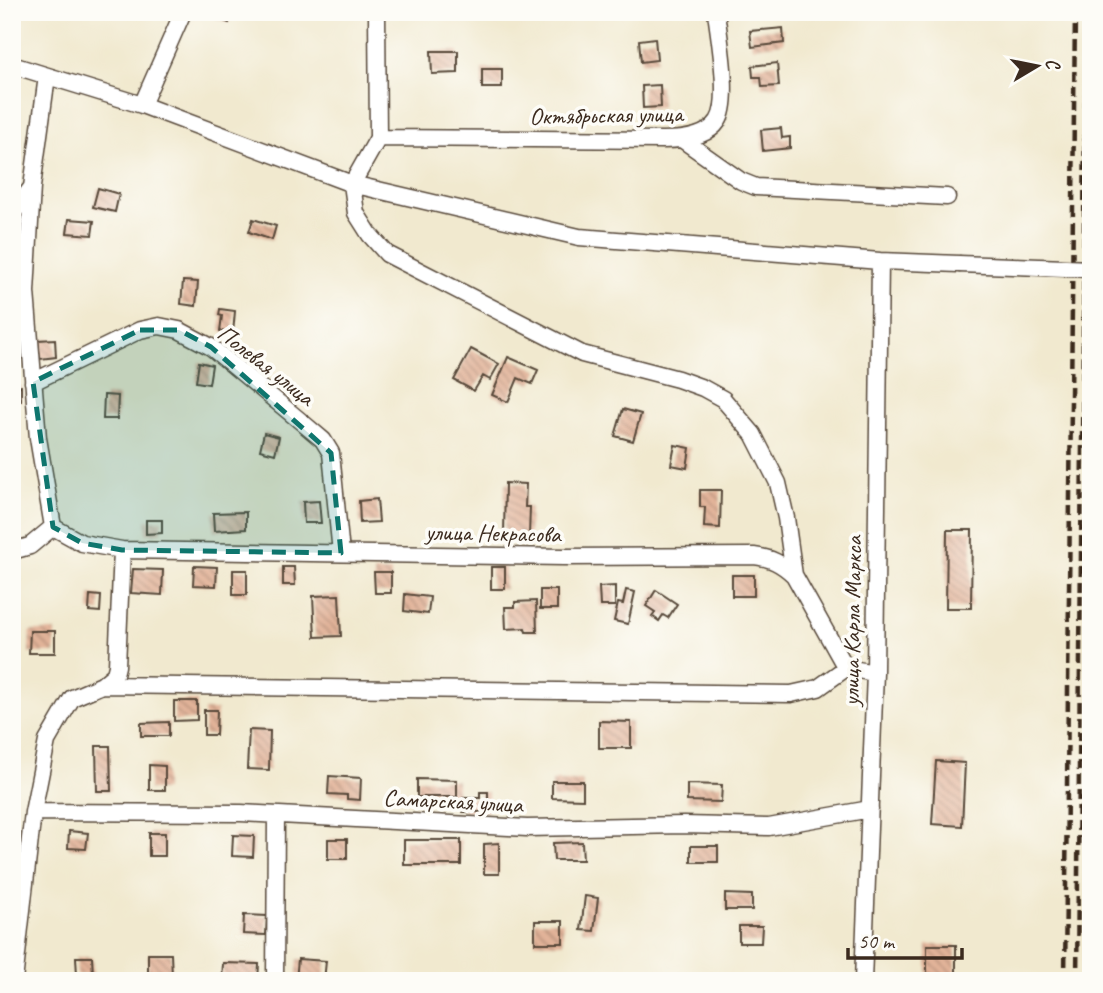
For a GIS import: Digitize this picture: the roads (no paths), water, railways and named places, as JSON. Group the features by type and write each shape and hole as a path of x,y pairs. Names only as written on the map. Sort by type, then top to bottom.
{"street":[{"path":"142,105 183,12"},
{"path":"377,12 379,138 352,184 356,213 370,235 387,254 582,354 678,379 704,388 723,399 753,434 778,483 794,575 846,668"},
{"name":"Октябрьская улица","path":"379,138 683,140 703,134 718,122 724,104 716,12"},
{"path":"12,65 142,105 352,184 579,237 880,261 1091,269"},
{"path":"12,551 30,546 53,527 38,438 26,292 32,187 47,76"},
{"path":"683,140 741,181 756,187 947,197"},
{"path":"12,214 32,187"},
{"name":"улица Карла Маркса","path":"863,981 875,673 880,261"},
{"name":"Полевая улица","path":"33,383 140,330 159,326 179,330 211,347 323,440 331,453 341,553"},
{"name":"улица Некрасова","path":"53,527 82,543 122,550 564,557 754,556 781,563 794,575"},
{"path":"15,981 33,811 47,741 72,698 102,685 114,674 117,666 122,550"},
{"path":"102,685 791,694 818,688 846,668 875,673"},
{"name":"Самарская улица","path":"33,811 276,815 527,828 684,825 769,827 870,809"},
{"path":"275,981 276,815"}],"railway":[{"path":"1065,981 1075,12"},
{"path":"1077,981 1086,12"},
{"path":"1088,834 1089,981"}]}
